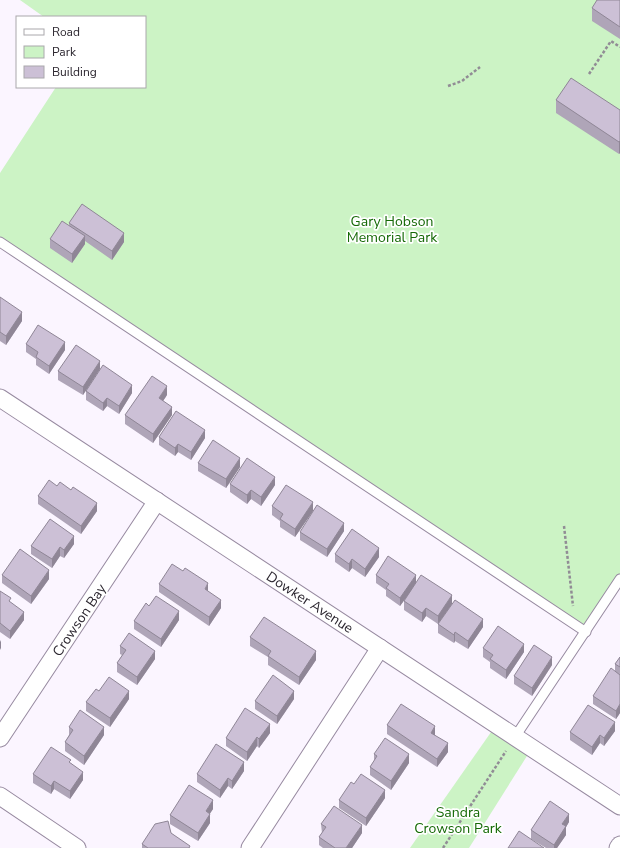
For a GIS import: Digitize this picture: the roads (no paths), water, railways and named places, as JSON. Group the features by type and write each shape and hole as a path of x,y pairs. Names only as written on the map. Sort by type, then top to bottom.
{"street":[{"name":"Dowker Avenue","path":"0,398 620,806"},
{"name":"Crowson Bay","path":"0,738 157,501"},
{"path":"250,848 380,648"},
{"path":"0,796 77,848"}],"lane":[{"path":"0,242 586,632"},
{"path":"515,737 620,579"}],"park label":[{"name":"Gary Hobson Memorial Park","path":"392,230"},
{"name":"Sandra Crowson Park","path":"458,820"}]}
